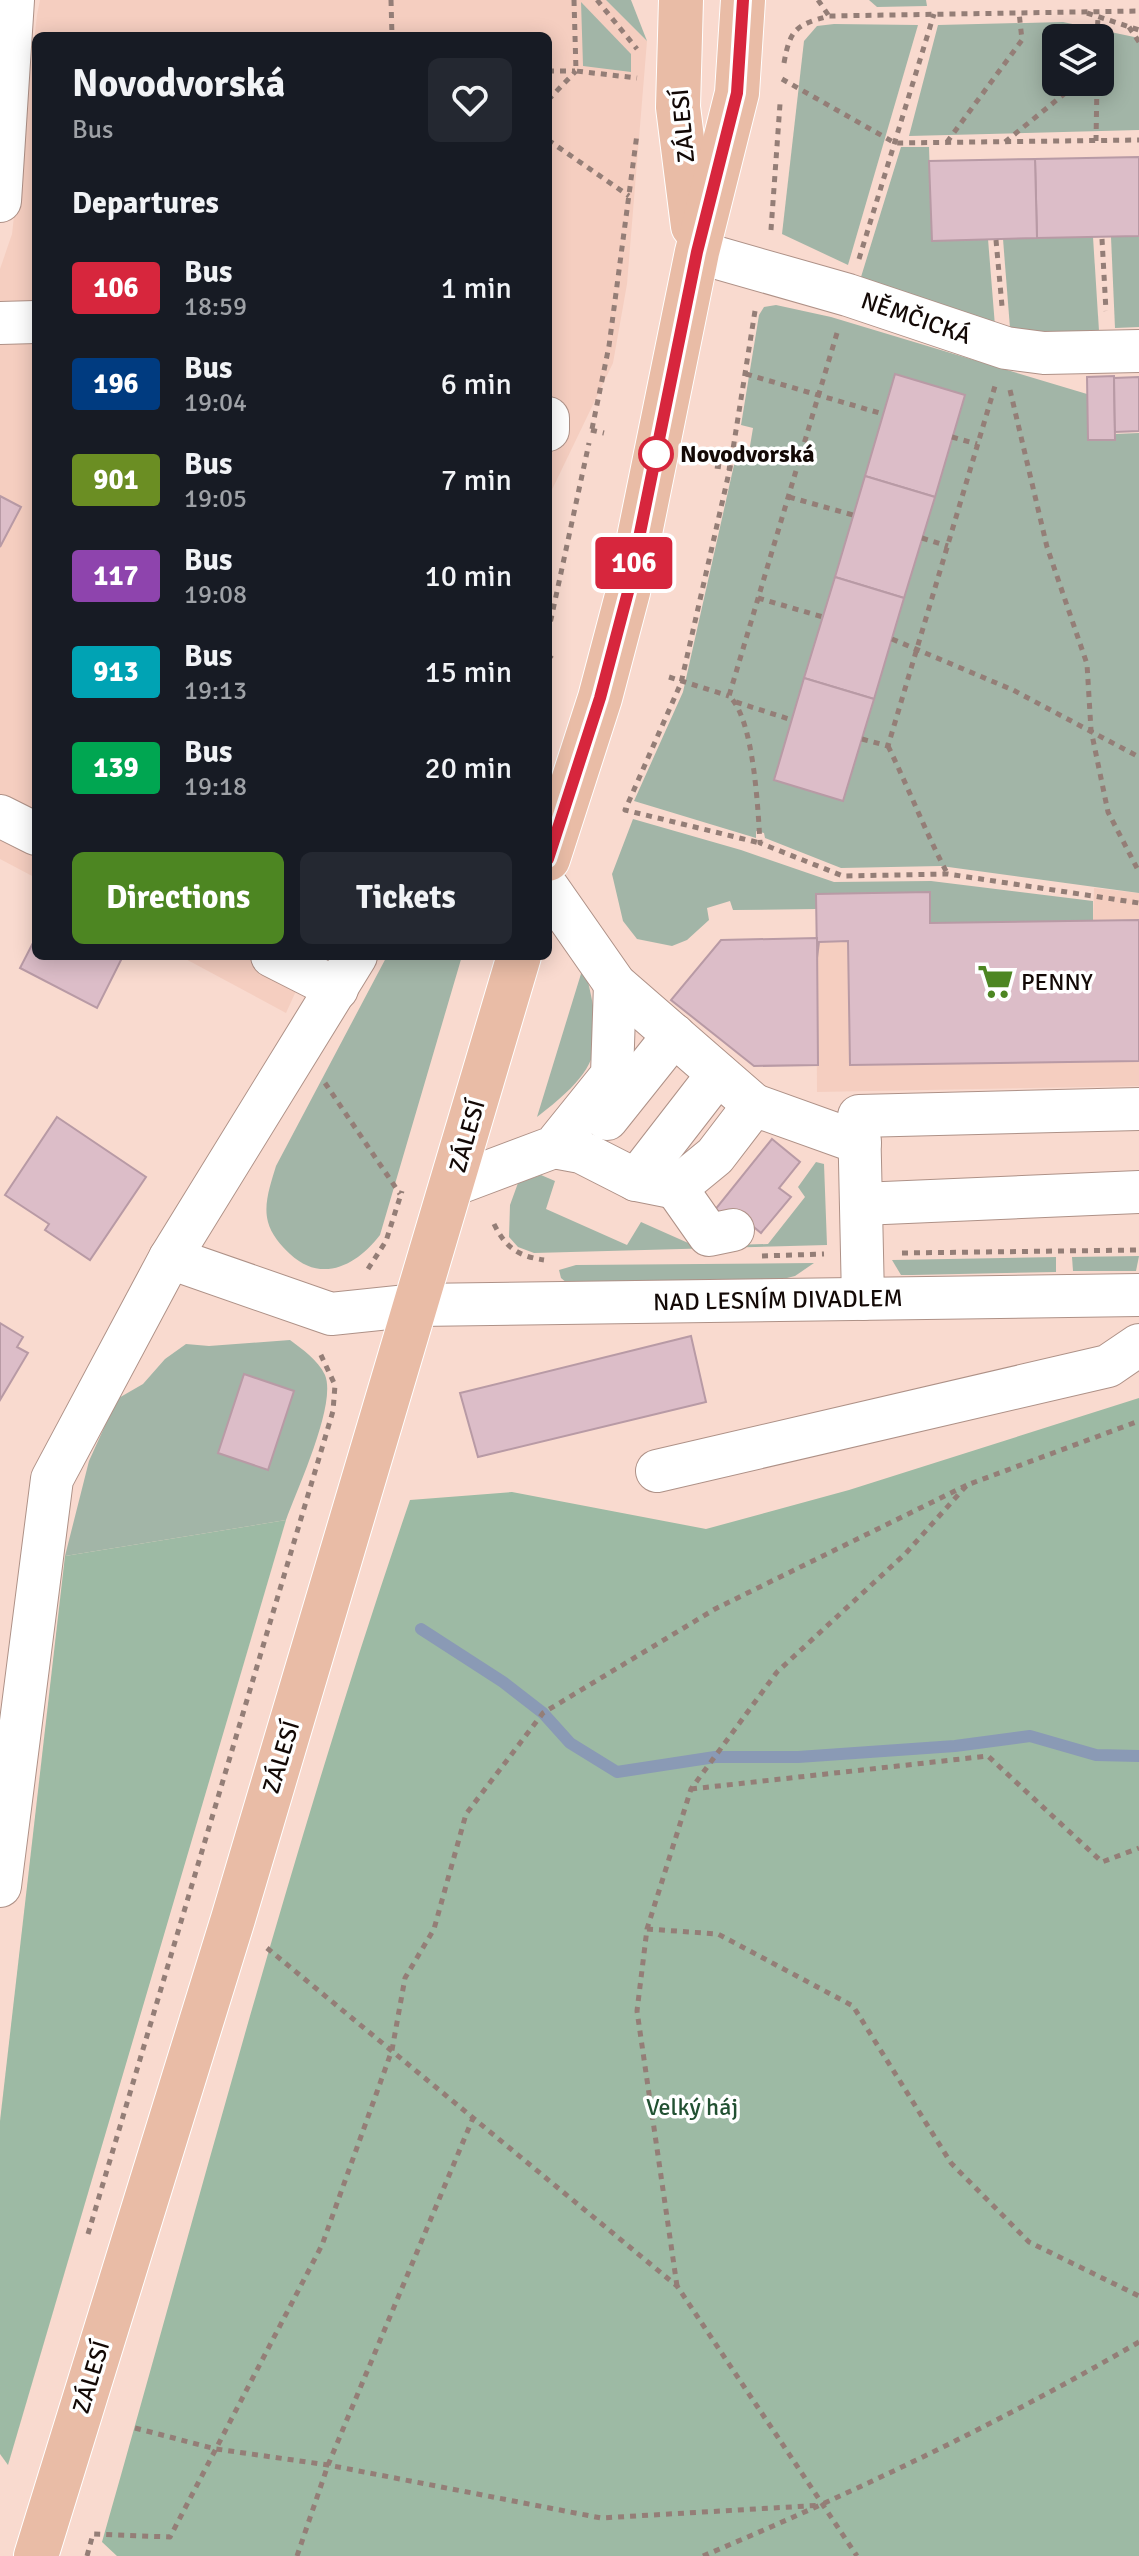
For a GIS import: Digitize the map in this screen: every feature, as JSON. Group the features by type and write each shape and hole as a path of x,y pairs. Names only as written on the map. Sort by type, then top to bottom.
{"main road":[{"name":"ZÁLESÍ","path":"681,0 678,107 697,252"},
{"name":"ZÁLESÍ","path":"552,847 600,698 628,592 697,252 737,93 743,0"},
{"name":"ZÁLESÍ","path":"36,2556 233,1919 518,960"}],"street":[{"path":"0,201 13,0"},
{"name":"NĚMČICKÁ","path":"697,252 848,295 1004,353 1124,352"},
{"path":"0,323 32,322"},
{"path":"0,816 32,832"},
{"path":"552,894 615,984 790,1135 860,1143"},
{"path":"0,1886 52,1479 170,1258 346,973 289,960"},
{"path":"568,1150 612,1075 615,984"},
{"path":"453,1185 568,1150 674,1035"},
{"path":"656,1184 718,1074"},
{"path":"656,1184 715,1156 754,1105"},
{"path":"863,1299 859,1116 1139,1109"},
{"path":"568,1150 656,1184 709,1235 742,1243"},
{"path":"861,1204 1139,1192"},
{"path":"170,1258 331,1314"},
{"name":"NAD LESNÍM DIVADLEM","path":"331,1314 417,1305 1139,1295"},
{"path":"657,1471 1108,1366 1139,1345"}],"path":[{"path":"391,0 392,32"},
{"path":"552,96 576,71 574,0"},
{"path":"597,0 637,46 639,61"},
{"path":"818,0 829,16"},
{"path":"775,238 770,232 782,79 789,37 803,23 829,16 1120,8 1139,11"},
{"path":"1082,11 1139,30"},
{"path":"947,142 1022,40 1019,12"},
{"path":"729,696 934,14"},
{"path":"1098,17 1098,24"},
{"path":"1128,27 1139,42"},
{"path":"638,69 638,92"},
{"path":"552,71 637,78"},
{"path":"782,79 895,143 1139,140"},
{"path":"1004,142 1062,96"},
{"path":"1096,141 1097,96"},
{"path":"552,614 609,346 638,120"},
{"path":"552,143 629,196"},
{"path":"1102,239 1124,352"},
{"path":"996,240 1004,353 1047,547 1087,664 1091,730 1108,812 1139,872"},
{"path":"763,301 756,306 730,468 681,683 625,810 760,843 843,876 948,874 1139,903"},
{"path":"948,874 919,820 911,793 888,746 1004,353"},
{"path":"746,374 883,414"},
{"path":"591,430 604,433"},
{"path":"952,437 977,444"},
{"path":"715,466 730,468"},
{"path":"789,497 853,515"},
{"path":"922,538 948,546"},
{"path":"758,598 823,617"},
{"path":"892,639 918,647 1091,730 1139,757"},
{"path":"669,677 792,720"},
{"path":"735,702 757,782 760,843"},
{"path":"862,739 888,746"},
{"path":"84,2248 333,1411 335,1385 318,1351 349,1277 368,1269 386,1241 401,1195 301,1046"},
{"path":"494,1224 503,1242 519,1255 559,1260"},
{"path":"742,1243 862,1254 1139,1250"},
{"path":"87,2556 93,2534 170,2537 322,2245 392,2050 405,1978 434,1929 466,1814 543,1713 715,1609 967,1485 1139,1421"},
{"path":"677,2286 637,2011 647,1929 691,1789 777,1672 906,1553 967,1485"},
{"path":"691,1789 988,1756 1102,1862 1139,1848"},
{"path":"233,1919 677,2286 857,2556"},
{"path":"647,1929 718,1934 853,2006 951,2163 1029,2242 1139,2296"},
{"path":"297,2556 328,2465 473,2118"},
{"path":"703,2556 825,2505 1038,2401 1139,2342"},
{"path":"135,2428 216,2449 328,2465 601,2518 825,2505"}],"shaded area":[{"path":"40,0 606,0 647,41 627,284 613,363 552,490 552,32 35,32"},
{"path":"32,59 32,876 0,859 0,269 12,234"},
{"path":"1094,888 1139,893 1139,1086 817,1092 816,894 930,892 1093,920"},
{"path":"187,960 310,960 286,1013"}],"green space":[{"path":"606,0 631,0 647,41"},
{"path":"869,0 926,0 927,6 877,7"},
{"path":"581,2 631,54 631,72 583,66"},
{"path":"1063,22 1072,24 1042,24 1042,96 1114,96 1114,33 1139,38 1139,130 909,136 938,25"},
{"path":"918,25 848,265 782,234 804,41 817,26"},
{"path":"901,147 929,147 932,240 988,239 995,326 861,277"},
{"path":"1139,236 1139,327 1115,328 1111,237"},
{"path":"1093,237 1099,331 1031,334 1010,328 1003,239"},
{"path":"776,305 831,317 1087,394 1088,440 1114,440 1115,434 1139,433 1139,893 941,866 841,868 765,838 764,833 756,831 756,838 634,801 683,692 736,456 748,458 753,428 741,425 759,315 764,307","holes":["895,375 922,538 843,801 774,780"]},
{"path":"633,819 741,850 834,882 931,881 1093,901 1093,921 930,923 929,892 817,894 816,909 733,910 730,901 707,908 709,920 687,940 672,946 637,939 623,921 612,874"},
{"path":"385,960 461,960 380,1235 371,1246 350,1262 326,1269 302,1263 290,1254 274,1235 267,1215 268,1194 276,1166"},
{"path":"584,964 595,1015 594,1051 577,1082 537,1117"},
{"path":"816,1162 824,1164 827,1245 534,1253 518,1247 509,1237 510,1205 518,1183 541,1175 555,1181 546,1209 627,1245 641,1222 695,1246 768,1244 805,1197 798,1187"},
{"path":"1139,1256 1136,1271 1073,1271 1072,1257"},
{"path":"1056,1257 1056,1272 912,1275 901,1275 892,1260"},
{"path":"814,1263 795,1276 783,1279 567,1283 561,1278 559,1270 576,1265"},
{"path":"290,1340 314,1360 325,1375 326,1406 321,1425 286,1520 65,1556 89,1461 117,1399 143,1384 165,1359 186,1344 209,1346","holes":["244,1374 294,1391 268,1470 218,1453"]},
{"name":"Velký háj","path":"1139,1398 1139,2556 117,2556 102,2542 287,1888 410,1500 512,1492 706,1529 849,1490"},
{"path":"286,1520 8,2465 0,2454 0,2121 65,1556"}],"building":[{"path":"1139,157 1139,236 1037,238 1035,159"},
{"path":"1035,159 1037,238 932,241 929,161"},
{"path":"895,374 965,395 935,497 865,476"},
{"path":"1114,376 1115,440 1088,440 1087,377"},
{"path":"1139,377 1139,431 1115,432 1114,378"},
{"path":"865,476 935,497 904,598 835,577"},
{"path":"0,496 21,507 0,547"},
{"path":"835,577 904,598 874,699 804,678"},
{"path":"804,678 874,699 843,801 774,780"},
{"path":"930,892 930,923 1139,920 1139,1061 850,1065 848,941 819,942 817,958 816,894"},
{"path":"817,938 818,1065 754,1066 671,1000 721,940"},
{"path":"32,945 32,960 121,960 97,1008 20,968"},
{"path":"57,1117 146,1177 90,1260 45,1230 49,1224 5,1195"},
{"path":"772,1139 800,1162 779,1188 791,1197 761,1233 750,1224 714,1211"},
{"path":"0,1323 23,1337 17,1347 28,1353 0,1400"},
{"path":"691,1336 706,1402 478,1457 460,1393"},
{"path":"244,1374 294,1391 268,1470 218,1453"}],"waterway":[{"path":"421,1629 503,1682 543,1713 570,1743 617,1772 715,1757 798,1757 955,1746 1030,1736 1096,1755 1139,1756"}],"bus line":[{"name":"106","path":"552,847 600,698 628,592 697,252 737,93 743,0"}],"place":[{"name":"Novodvorská","path":"656,454"},
{"name":"PENNY","path":"995,982"}]}
